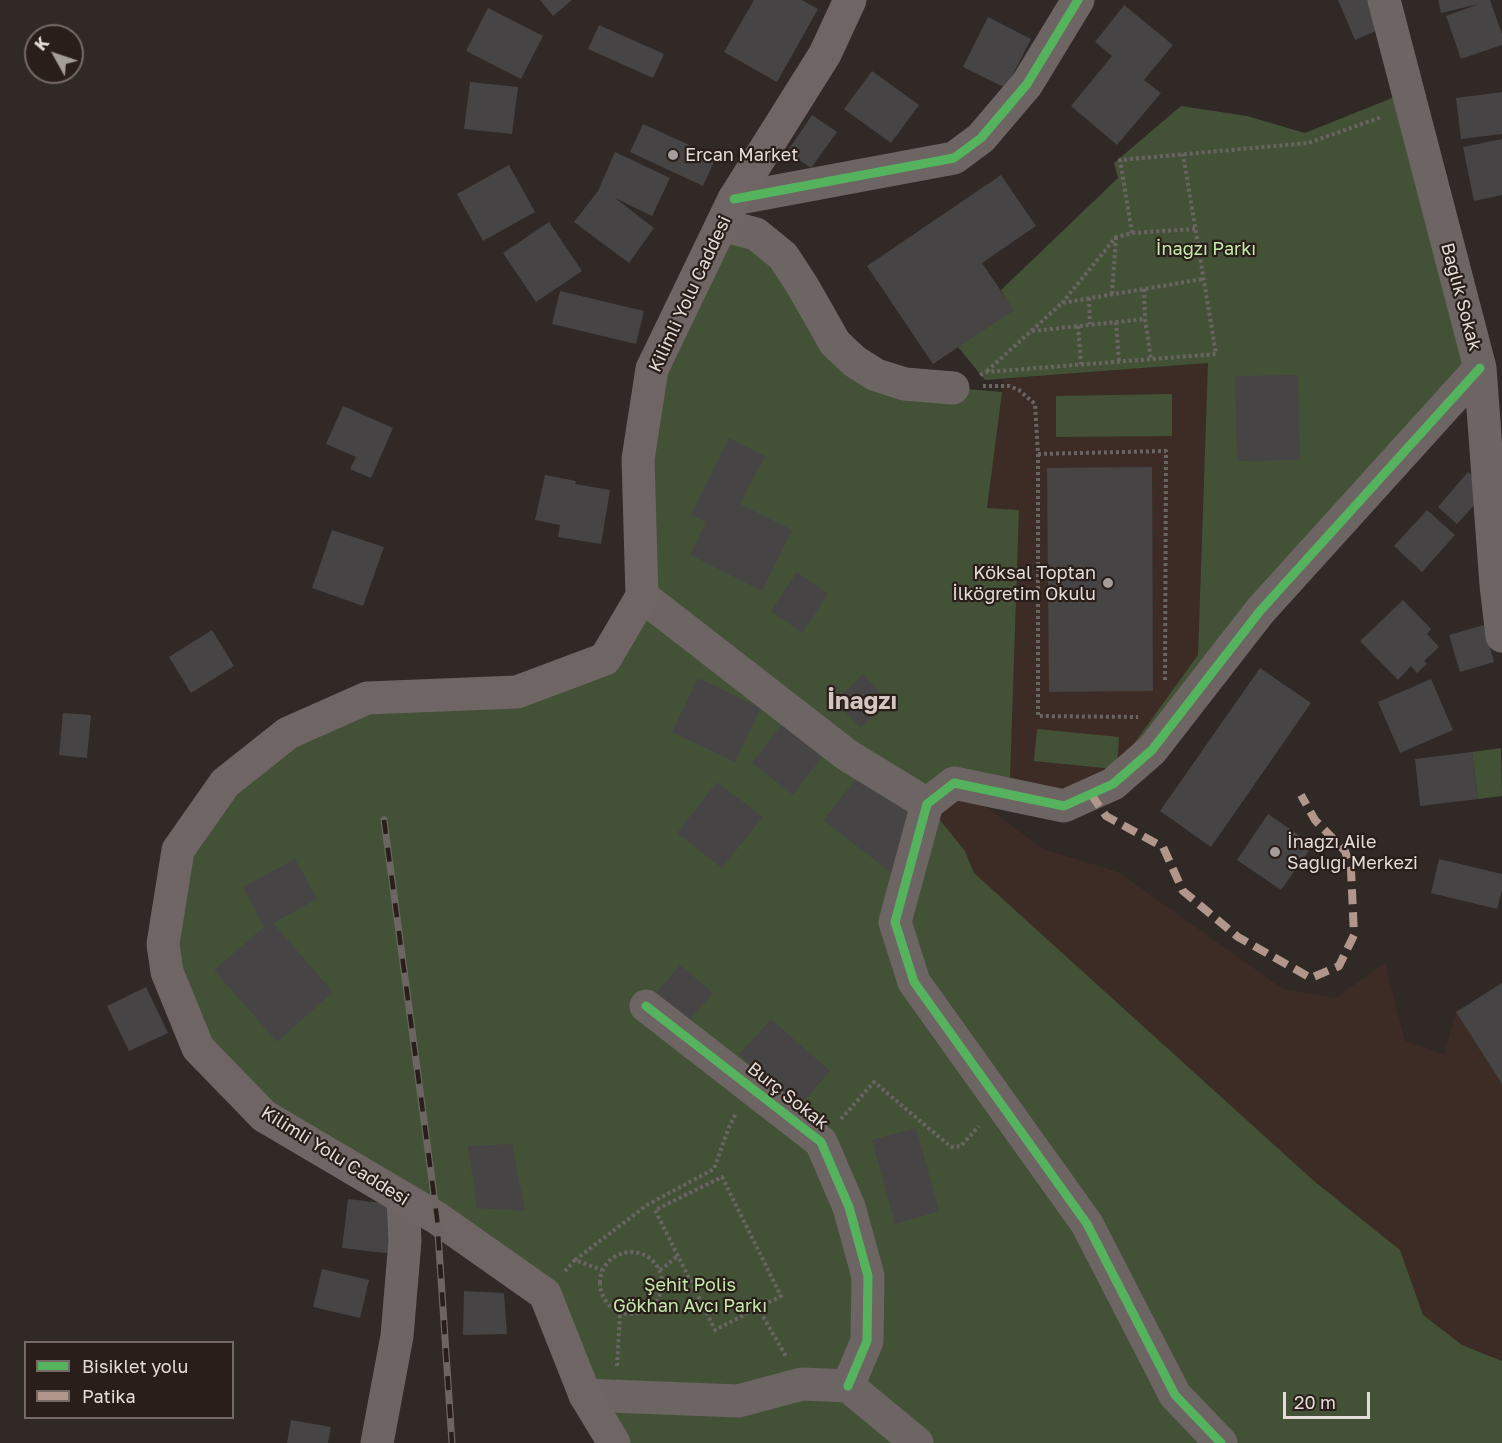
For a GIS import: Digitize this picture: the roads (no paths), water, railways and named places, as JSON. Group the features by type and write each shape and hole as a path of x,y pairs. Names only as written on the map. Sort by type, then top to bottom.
{"main road":[{"name":"Kilimli Yolu Caddesi","path":"600,1396 545,1294 437,1218 264,1116 198,1048 167,972 163,944 178,850 225,783 288,733 368,698 517,692 605,659 642,596 638,459 652,369 728,212 825,54 850,0"},
{"path":"600,1396 614,1443"}],"street":[{"path":"728,212 954,158 981,138 1027,84 1078,0"},
{"name":"Bağlık Sokak","path":"1384,0 1480,368 1496,585 1502,636"},
{"path":"728,212 783,256 835,343 854,361 876,375 905,384 953,388"},
{"path":"1221,1443 1175,1395 1087,1224 914,982 895,922 927,804 954,783 1064,806 1113,784 1152,750 1260,611 1480,368"},
{"path":"642,596 847,755 927,804"},
{"name":"Burç Sokak","path":"646,1006 821,1142 849,1207 867,1276 867,1341 848,1386"},
{"path":"377,1443 397,1336 405,1241 403,1198"},
{"path":"600,1396 738,1401 802,1384 848,1386 917,1443"}],"railway":[{"path":"384,820 437,1218 452,1443"}],"place":[{"name":"Ercan Market","path":"673,155"},
{"name":"Köksal Toptan İlköğretim Okulu","path":"1108,583"},
{"name":"İnağzı Aile Sağlığı Merkezi","path":"1275,852"}],"district":[{"name":"İnağzı","path":"862,701"}],"park label":[{"name":"İnağzı Parkı","path":"1206,249"},
{"name":"Şehit Polis Gökhan Avcı Parkı","path":"690,1295"}]}
